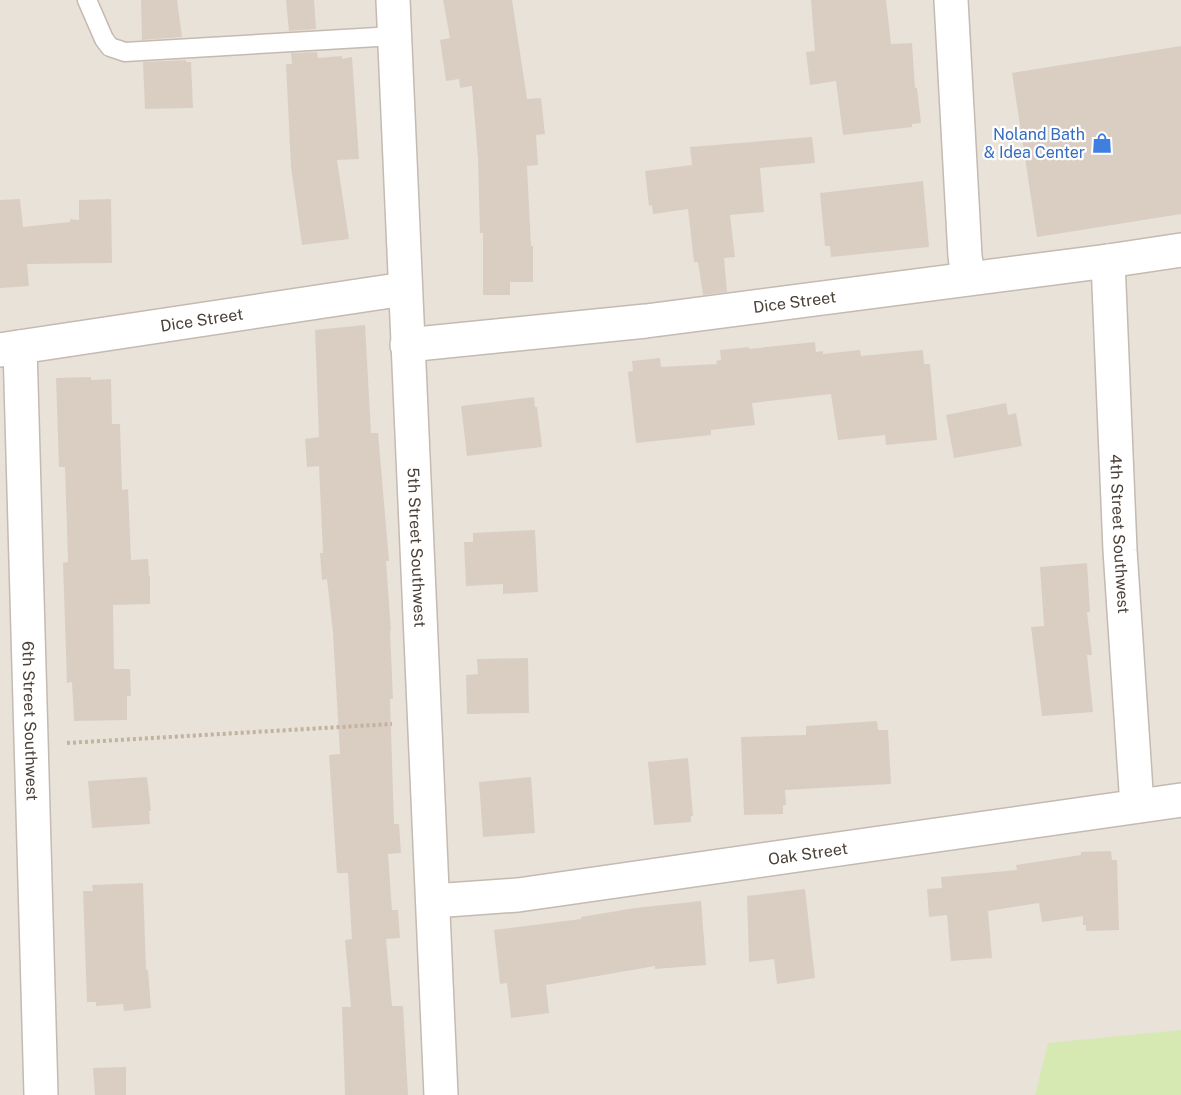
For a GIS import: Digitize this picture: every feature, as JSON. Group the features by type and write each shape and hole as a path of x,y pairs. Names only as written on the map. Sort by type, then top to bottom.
{"street":[{"name":"5th Street Southwest","path":"393,0 441,1095"},
{"path":"951,0 968,278"},
{"name":"Dice Street","path":"407,345 646,321 1181,250"},
{"name":"4th Street Southwest","path":"1108,261 1120,550 1137,806"},
{"name":"Dice Street","path":"10,349 404,289"},
{"name":"6th Street Southwest","path":"10,349 41,1095"},
{"name":"Oak Street","path":"433,901 518,895 1181,800"}],"lane":[{"path":"87,0 104,39 110,47 125,52 394,36"}],"path":[{"path":"56,744 393,724"}],"shaded area":[{"path":"0,0 1181,0 1181,1095 0,1095"}],"green space":[{"path":"1181,1030 1181,1095 1035,1095 1048,1043"}],"building":[{"path":"141,0 177,0 182,37 142,40"},
{"path":"286,0 314,0 316,29 289,31"},
{"path":"443,0 512,0 527,99 541,98 545,134 536,135 538,165 527,166 531,246 533,246 533,282 510,282 510,295 483,295 483,233 480,233 478,159 472,86 460,88 459,79 446,81 440,40 450,38"},
{"path":"811,0 886,0 891,44 912,43 915,88 917,88 921,123 912,124 912,127 843,135 836,81 810,85 806,52 815,51"},
{"name":"Noland Bath & Idea Center","path":"1181,46 1181,214 1037,237 1012,73"},
{"path":"317,52 318,58 352,57 359,159 337,160 349,239 302,245 291,167 286,64 292,64 291,53"},
{"path":"186,60 186,62 191,62 193,108 145,109 143,62"},
{"path":"812,137 815,163 760,168 764,212 730,215 735,257 724,258 727,292 703,295 698,262 694,262 688,209 653,214 652,205 649,206 645,171 692,165 690,147"},
{"path":"923,181 929,247 831,257 830,246 825,246 820,193"},
{"path":"20,199 23,227 70,222 70,219 79,220 79,200 111,199 112,263 27,264 29,286 0,288 0,200"},
{"path":"365,325 371,433 378,433 389,561 386,561 391,631 393,699 390,699 394,824 399,824 401,853 388,854 392,910 398,910 400,938 386,939 392,1006 403,1006 408,1095 345,1095 342,1007 351,1007 345,940 352,939 348,873 337,873 329,755 340,754 333,633 327,579 322,580 320,553 323,553 319,466 307,467 305,439 319,437 315,330"},
{"path":"815,342 816,352 823,351 823,354 860,350 861,356 923,350 924,364 930,364 937,440 886,445 885,435 838,440 831,394 752,403 755,425 711,430 711,435 636,443 628,372 633,371 632,361 660,358 661,367 717,364 716,361 721,360 720,350"},
{"path":"91,377 91,380 111,379 112,424 120,424 122,490 128,489 131,560 148,559 150,576 150,604 113,605 114,669 130,669 131,696 127,696 127,720 74,721 72,682 67,683 63,563 68,562 65,467 59,467 56,378"},
{"path":"534,397 542,447 467,456 461,406"},
{"path":"1006,403 1008,415 1016,413 1022,446 954,458 946,415"},
{"path":"535,530 538,592 503,594 503,584 466,586 464,542 473,542 473,533"},
{"path":"1087,563 1090,612 1087,612 1092,655 1087,655 1093,712 1042,716 1031,627 1044,626 1040,567"},
{"path":"528,658 529,713 467,714 466,675 478,674 477,659"},
{"path":"877,721 878,730 888,730 891,784 785,790 786,805 783,805 783,814 744,815 741,737 806,735 806,726"},
{"path":"688,758 693,816 691,816 691,822 654,825 648,762"},
{"path":"147,777 151,811 149,811 150,824 92,828 88,781"},
{"path":"531,777 535,833 483,837 479,782"},
{"path":"1111,851 1112,860 1117,860 1119,930 1086,931 1083,916 1042,922 1039,903 988,911 992,958 951,961 947,915 929,917 927,889 942,888 941,877 1017,870 1016,865 1081,855 1081,852"},
{"path":"143,883 146,970 148,970 151,1008 124,1011 123,1004 96,1006 96,1002 87,1002 83,891 93,891 92,885"},
{"path":"805,889 815,978 777,984 774,959 749,962 747,896"},
{"path":"701,901 706,965 655,969 655,966 546,985 549,1013 511,1018 507,983 500,984 494,930 581,919 581,917 635,908"},
{"path":"126,1067 126,1095 95,1095 93,1068"}],"place":[{"name":"Noland Bath & Idea Center","path":"1102,143"}]}
